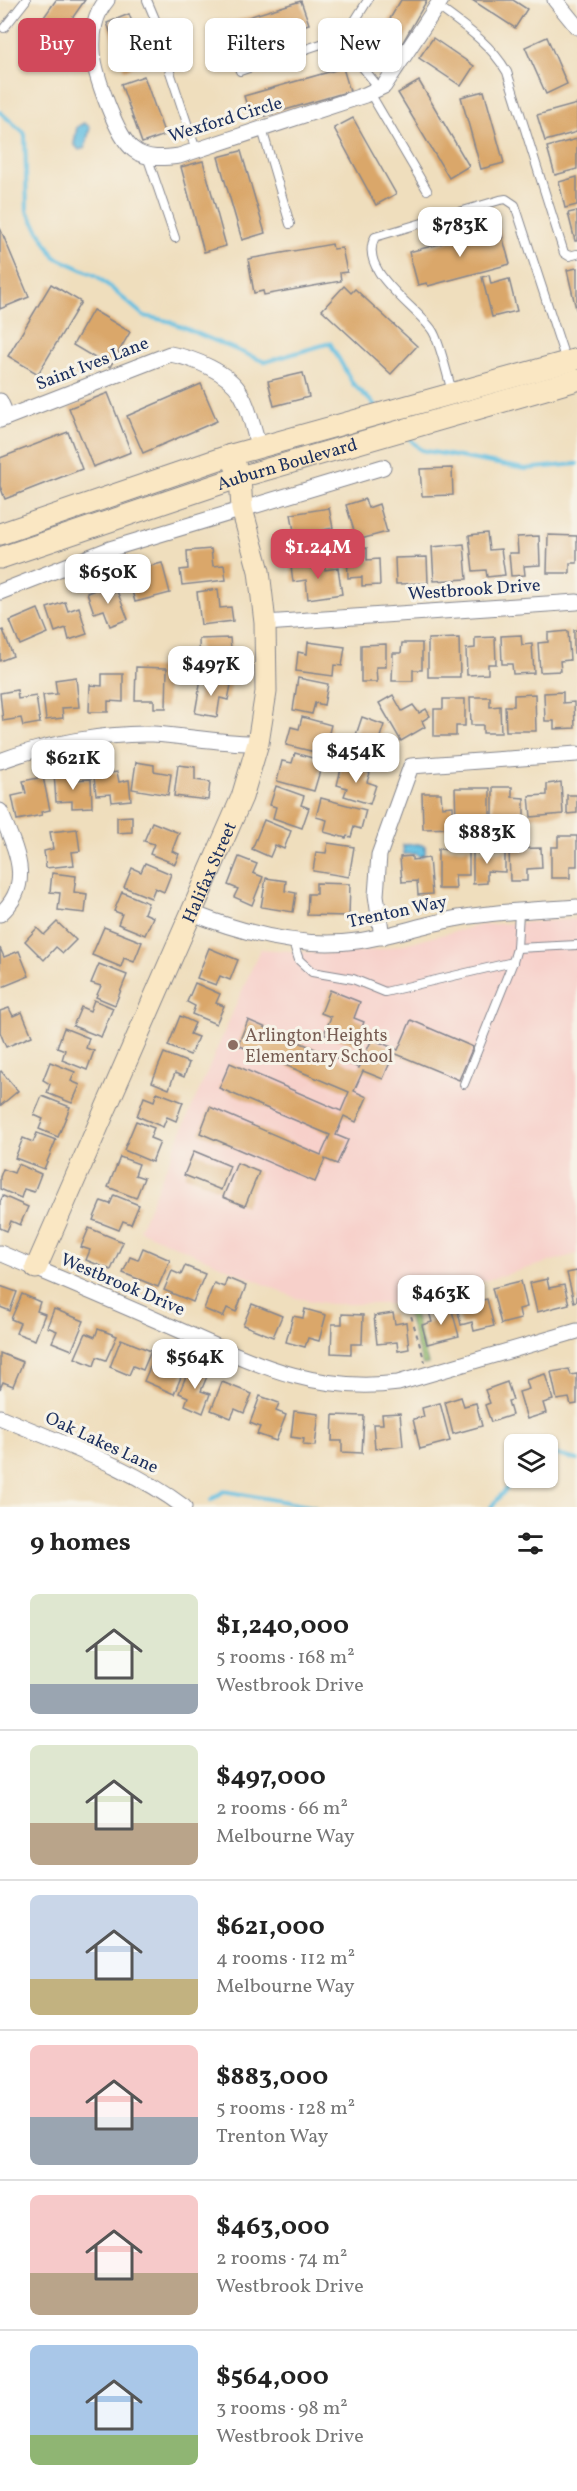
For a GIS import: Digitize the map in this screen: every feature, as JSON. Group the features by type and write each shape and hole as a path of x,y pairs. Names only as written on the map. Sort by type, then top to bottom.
{"main road":[{"name":"Auburn Boulevard","path":"0,534 231,455 453,393 573,367"},
{"name":"Auburn Boulevard","path":"0,558 240,477 400,430 573,367"},
{"name":"Halifax Street","path":"36,1268 242,797 258,743 266,692 265,623 259,570 242,509 240,477 231,455"}],"street":[{"name":"Wexford Circle","path":"107,0 96,17 93,55 113,122 134,151 147,156 170,157 196,150 375,91"},
{"path":"555,0 575,17"},
{"path":"375,91 384,86 439,3"},
{"name":"Saint Ives Lane","path":"3,419 170,354 185,356 234,385 242,395 259,447"},
{"path":"0,401 3,419"},
{"path":"0,592 110,549 383,467"},
{"name":"Westbrook Drive","path":"265,623 577,602"},
{"path":"0,761 54,744 117,736 151,734 230,744 258,743"},
{"path":"382,937 376,896 379,855 411,766 577,754"},
{"path":"0,811 16,852 20,871 20,880 14,898 0,914"},
{"name":"Trenton Way","path":"192,913 230,927 293,942 355,941 382,937 456,918 577,907"},
{"name":"Westbrook Drive","path":"0,1253 261,1365 299,1378 333,1384 378,1385 429,1375 577,1331"},
{"name":"Oak Lakes Lane","path":"0,1417 121,1469 166,1494 184,1507"}],"lane":[{"path":"4,28 26,0"},
{"path":"147,0 168,50 169,69 196,150"},
{"path":"357,18 368,0"},
{"path":"439,3 497,55 507,72 564,253 569,256 577,254"},
{"path":"362,72 375,91 427,190"},
{"path":"262,129 290,225"},
{"path":"147,156 175,238"},
{"path":"453,393 433,331 379,274 370,255 371,245 375,237 500,200 506,200 515,205 573,367"},
{"path":"464,1084 513,962 517,948 519,912"},
{"path":"293,942 299,960 312,972 353,979 386,992 513,962"},
{"path":"517,948 577,945"}],"path":[{"path":"406,1299 429,1375"}],"shaded area":[{"path":"577,919 577,1254 404,1304 330,1304 296,1298 139,1230 260,949 336,954 379,950 481,925"}],"green space":[{"path":"410,1302 428,1364 423,1365 404,1304"}],"water":[{"path":"84,123 90,127 90,130 85,148 79,150 74,144 77,127"},
{"path":"403,845 425,846 425,854 420,857 417,854 404,854"}],"building":[{"path":"56,0 85,0 72,18 43,18"},
{"path":"401,0 427,0 402,44 402,18 390,18"},
{"path":"472,0 513,0 527,9 515,28"},
{"path":"301,1 309,24 306,25 306,18 245,18"},
{"path":"129,14 130,18 119,18"},
{"path":"547,37 567,84 546,94 525,47"},
{"path":"433,38 474,66 461,86 419,58"},
{"path":"329,72 344,72 350,91 251,120 244,96"},
{"path":"144,76 165,135 142,143 121,84"},
{"path":"419,81 469,166 449,178 398,93"},
{"path":"484,91 504,163 481,169 461,97"},
{"path":"577,104 577,132 545,141 537,115"},
{"path":"353,118 396,194 376,205 334,128"},
{"path":"577,139 577,169 555,175 547,147"},
{"path":"241,151 265,233 242,240 218,157"},
{"path":"203,161 226,246 204,252 181,167"},
{"path":"577,177 577,205 565,208 559,182"},
{"path":"577,211 577,241 575,241 568,213"},
{"path":"0,228 29,297 0,309"},
{"path":"500,228 510,264 428,286 427,283 418,285 409,252"},
{"path":"332,244 333,249 342,248 347,272 340,273 341,281 264,295 263,291 254,293 248,259"},
{"path":"577,268 577,309 576,309 567,270"},
{"path":"489,275 491,284 509,279 517,311 492,317 482,277"},
{"path":"51,284 81,302 38,374 8,356"},
{"path":"344,286 351,293 355,289 417,346 391,374 322,310"},
{"path":"93,310 130,332 110,367 73,345"},
{"path":"303,373 309,397 274,406 268,381"},
{"path":"201,384 217,421 143,453 127,416"},
{"path":"108,393 131,452 93,467 69,408"},
{"path":"68,432 82,469 5,499 0,486 0,458"},
{"path":"452,468 453,495 422,496 420,469"},
{"path":"365,499 368,508 379,504 387,532 357,540 346,505"},
{"path":"329,508 333,528 323,530 326,548 288,555 284,532 294,531 291,514"},
{"path":"487,533 489,550 501,549 505,575 487,577 486,570 473,571 469,535"},
{"path":"548,535 577,536 577,563 570,563 570,573 547,573"},
{"path":"539,536 540,565 524,566 525,575 511,576 509,553 518,553 517,537"},
{"path":"464,544 467,579 434,581 432,547"},
{"path":"367,548 367,560 379,559 380,585 362,586 362,577 348,578 347,549"},
{"path":"211,549 213,566 224,565 226,580 182,585 180,570 188,569 187,551"},
{"path":"427,557 428,583 396,584 395,558"},
{"path":"324,562 325,570 338,568 342,594 308,599 306,580 293,582 291,566"},
{"path":"162,563 170,593 135,602 127,572"},
{"path":"105,586 109,594 117,591 128,619 110,626 104,610 94,613 87,593"},
{"path":"218,589 220,608 231,607 233,621 201,625 197,592"},
{"path":"65,602 68,611 79,607 87,634 69,640 66,628 55,632 47,608"},
{"path":"38,609 48,633 20,645 10,621"},
{"path":"3,630 13,656 0,661 0,631"},
{"path":"574,630 577,630 577,653 574,653"},
{"path":"568,631 570,660 560,661 561,671 540,672 538,643 548,642 548,633"},
{"path":"521,635 522,645 532,644 534,673 513,674 512,664 502,664 501,636"},
{"path":"495,637 496,664 488,664 488,674 467,675 466,649 475,648 475,638"},
{"path":"230,638 231,649 222,649 223,658 232,658 232,673 200,674 199,639"},
{"path":"459,638 460,677 428,677 428,639"},
{"path":"308,642 345,647 342,666 334,665 333,676 296,671 298,652 307,654"},
{"path":"402,643 422,643 422,670 413,670 413,681 392,681 393,653 401,653"},
{"path":"386,644 386,667 376,667 377,682 361,682 361,645"},
{"path":"136,667 167,668 166,708 154,708 154,700 135,700"},
{"path":"102,674 123,674 123,702 108,701 108,712 89,712 90,685 102,686"},
{"path":"76,677 79,707 62,708 63,718 46,720 43,695 57,694 55,680"},
{"path":"298,678 328,684 324,705 315,703 312,714 293,710"},
{"path":"201,679 231,685 228,700 220,698 217,717 195,713"},
{"path":"17,690 18,699 36,696 40,723 23,726 21,718 3,721 0,693"},
{"path":"563,692 563,703 574,702 575,728 554,729 554,721 545,721 544,693"},
{"path":"535,694 536,731 506,731 505,706 514,706 514,695"},
{"path":"393,695 402,711 413,705 419,713 426,709 430,716 422,721 425,727 401,741 379,703"},
{"path":"470,697 490,697 490,707 500,706 501,733 483,733 483,725 471,725"},
{"path":"443,699 465,699 465,726 456,726 456,736 434,736 434,709 443,709"},
{"path":"302,717 331,725 326,744 318,742 315,752 286,745 291,727 299,729"},
{"path":"362,717 384,725 380,737 385,739 374,767 353,759 362,737 356,735"},
{"path":"295,753 323,761 314,791 277,781 282,761 292,763"},
{"path":"136,762 154,765 154,771 171,774 168,795 132,789"},
{"path":"178,765 195,767 195,780 210,782 208,800 174,796"},
{"path":"342,765 370,773 367,782 376,785 370,804 344,796 347,788 337,785"},
{"path":"110,766 111,773 117,772 119,782 129,780 131,800 112,802 111,794 96,795 93,768"},
{"path":"54,773 71,773 72,780 91,779 92,807 72,808 72,801 56,802"},
{"path":"43,777 50,810 41,812 42,815 17,820 12,796 26,793 23,781"},
{"path":"561,782 563,814 531,817 529,796 547,795 547,784"},
{"path":"276,786 304,796 301,805 309,808 302,828 273,818 276,807 270,805"},
{"path":"493,787 512,787 512,797 524,798 524,818 493,817"},
{"path":"455,788 490,788 490,819 456,820"},
{"path":"422,793 441,793 442,807 453,806 454,828 423,829"},
{"path":"567,795 577,795 577,813 567,814"},
{"path":"321,798 366,810 361,829 354,827 351,837 346,838 324,832 327,820 316,817"},
{"path":"132,816 132,832 117,833 117,817"},
{"path":"264,820 291,831 284,849 275,845 270,857 252,849"},
{"path":"152,822 179,833 172,851 179,854 175,864 150,854 154,844 144,841"},
{"path":"77,829 80,851 72,852 74,865 46,868 44,851 53,849 50,832"},
{"path":"558,836 577,836 577,866 570,866 570,878 551,878 551,847 558,847"},
{"path":"328,843 354,847 349,877 313,871 316,852 326,853"},
{"path":"469,848 469,875 455,875 456,889 438,889 438,849"},
{"path":"541,848 542,868 527,869 527,881 510,881 509,849"},
{"path":"473,851 505,851 505,872 487,871 487,883 473,884"},
{"path":"412,856 412,860 429,858 432,894 418,895 417,881 402,882 400,857"},
{"path":"239,857 257,864 253,873 263,877 252,905 234,897 238,889 228,885"},
{"path":"145,863 171,874 164,892 155,888 151,898 124,887 132,868 141,872"},
{"path":"52,873 76,876 74,892 87,894 85,913 58,910 60,893 50,892"},
{"path":"266,878 286,881 285,891 296,893 293,912 261,907"},
{"path":"316,883 350,884 349,916 307,915 308,894 316,894"},
{"path":"122,892 148,903 144,913 153,917 145,935 118,924 122,914 114,911"},
{"path":"57,922 76,940 63,953 56,947 44,960 25,941 37,928 44,935"},
{"path":"104,927 142,942 134,962 124,958 121,967 92,955"},
{"path":"0,948 4,957 19,951 29,976 0,988"},
{"path":"209,948 238,960 230,980 220,976 216,985 197,978"},
{"path":"99,964 127,975 115,1005 96,997 101,986 91,983"},
{"path":"195,983 220,994 216,1003 224,1006 216,1024 192,1014 195,1006 187,1002"},
{"path":"330,990 360,1002 354,1018 364,1022 355,1045 324,1034 331,1017 321,1013"},
{"path":"94,1000 113,1008 101,1037 73,1026 81,1007 90,1011"},
{"path":"9,1008 13,1016 22,1012 32,1036 6,1047 0,1032 0,1011"},
{"path":"180,1016 195,1023 190,1034 198,1037 190,1055 168,1046"},
{"path":"248,1020 359,1068 372,1039 398,1050 411,1020 473,1047 459,1080 394,1053 383,1079 363,1071 354,1091 367,1097 356,1122 344,1116 336,1135 348,1140 337,1164 325,1159 315,1182 200,1133 210,1107 321,1155 330,1135 219,1088 230,1063 341,1111 349,1092 238,1045"},
{"path":"64,1028 89,1038 86,1048 94,1051 87,1070 62,1060 65,1050 57,1047"},
{"path":"164,1053 189,1063 184,1077 175,1073 169,1089 152,1082"},
{"path":"50,1062 75,1072 71,1081 80,1085 72,1103 47,1093 50,1084 43,1080"},
{"path":"0,1072 18,1091 0,1106"},
{"path":"157,1092 183,1102 176,1121 167,1117 163,1127 137,1116 144,1097 154,1101"},
{"path":"42,1096 70,1107 58,1137 39,1129 43,1119 34,1115"},
{"path":"136,1121 154,1128 150,1138 160,1142 152,1162 124,1150"},
{"path":"37,1133 56,1140 44,1169 15,1158 23,1138 33,1142"},
{"path":"194,1151 230,1166 221,1190 184,1175"},
{"path":"120,1157 139,1164 135,1175 144,1178 136,1198 108,1187"},
{"path":"237,1163 259,1172 245,1206 223,1197"},
{"path":"18,1164 41,1174 34,1192 24,1189 21,1198 0,1189 3,1169 14,1173"},
{"path":"114,1195 139,1205 131,1224 123,1221 119,1230 93,1220 101,1201 110,1204"},
{"path":"3,1196 28,1207 20,1225 11,1221 7,1231 0,1228 0,1202"},
{"path":"89,1228 123,1242 111,1270 86,1260 90,1250 81,1247"},
{"path":"143,1248 170,1260 158,1287 123,1273 130,1257 138,1260"},
{"path":"185,1266 205,1274 193,1302 164,1290 172,1271 181,1275"},
{"path":"577,1271 577,1301 574,1302 567,1273"},
{"path":"227,1278 246,1286 236,1312 227,1308 223,1317 204,1309 214,1283 224,1287"},
{"path":"547,1279 549,1288 564,1285 569,1304 537,1312 530,1283"},
{"path":"521,1281 527,1307 519,1309 521,1319 501,1324 492,1288"},
{"path":"0,1286 17,1292 10,1311 0,1307"},
{"path":"475,1293 477,1301 487,1299 494,1326 474,1331 472,1322 461,1325 455,1298"},
{"path":"22,1294 40,1302 37,1311 45,1314 35,1340 16,1333 20,1323 11,1319"},
{"path":"252,1304 282,1316 273,1337 243,1325"},
{"path":"451,1307 459,1336 427,1344 422,1325 432,1322 429,1312"},
{"path":"54,1309 84,1321 72,1350 52,1342 57,1331 47,1327"},
{"path":"305,1309 326,1315 319,1341 308,1338 305,1347 286,1342 293,1316 303,1318"},
{"path":"393,1313 395,1324 406,1322 409,1349 398,1351 397,1342 377,1344 374,1316"},
{"path":"342,1314 363,1315 362,1344 351,1344 351,1354 331,1353 332,1324 342,1324"},
{"path":"98,1329 117,1336 106,1360 97,1357 94,1366 75,1358 86,1333 95,1337"},
{"path":"121,1339 151,1351 143,1370 133,1366 129,1375 110,1367"},
{"path":"0,1353 23,1362 13,1386 3,1382 0,1389"},
{"path":"156,1353 186,1365 174,1394 144,1381"},
{"path":"190,1367 208,1374 201,1391 210,1394 203,1413 185,1405 188,1397 179,1393"},
{"path":"569,1369 571,1375 577,1374 577,1404 571,1405 569,1398 557,1400 551,1372"},
{"path":"545,1374 553,1400 543,1403 546,1413 527,1419 519,1392 529,1389 526,1380"},
{"path":"222,1382 252,1394 244,1413 235,1409 231,1418 211,1410"},
{"path":"507,1382 513,1400 508,1401 512,1415 491,1422 485,1405 490,1403 485,1390"},
{"path":"260,1396 279,1403 276,1411 286,1415 276,1441 257,1434 260,1427 250,1423"},
{"path":"461,1397 464,1406 476,1403 482,1426 453,1434 445,1402"},
{"path":"440,1403 450,1441 420,1449 413,1419 424,1417 422,1408"},
{"path":"294,1411 319,1414 315,1446 303,1445 304,1439 291,1437"},
{"path":"400,1413 403,1446 375,1449 373,1424 383,1424 382,1414"},
{"path":"333,1415 364,1416 362,1453 342,1452 342,1441 332,1441"}],"waterway":[{"path":"0,112 25,134 27,211 55,257 97,276 144,316 168,321 265,362 330,343 353,384 378,408"},
{"path":"407,436 421,450 525,469 577,464"},
{"path":"558,1455 577,1460"},
{"path":"491,1507 507,1488"},
{"path":"211,1500 224,1491 314,1507"}],"place":[{"name":"Arlington Heights Elementary School","path":"233,1045"}]}
